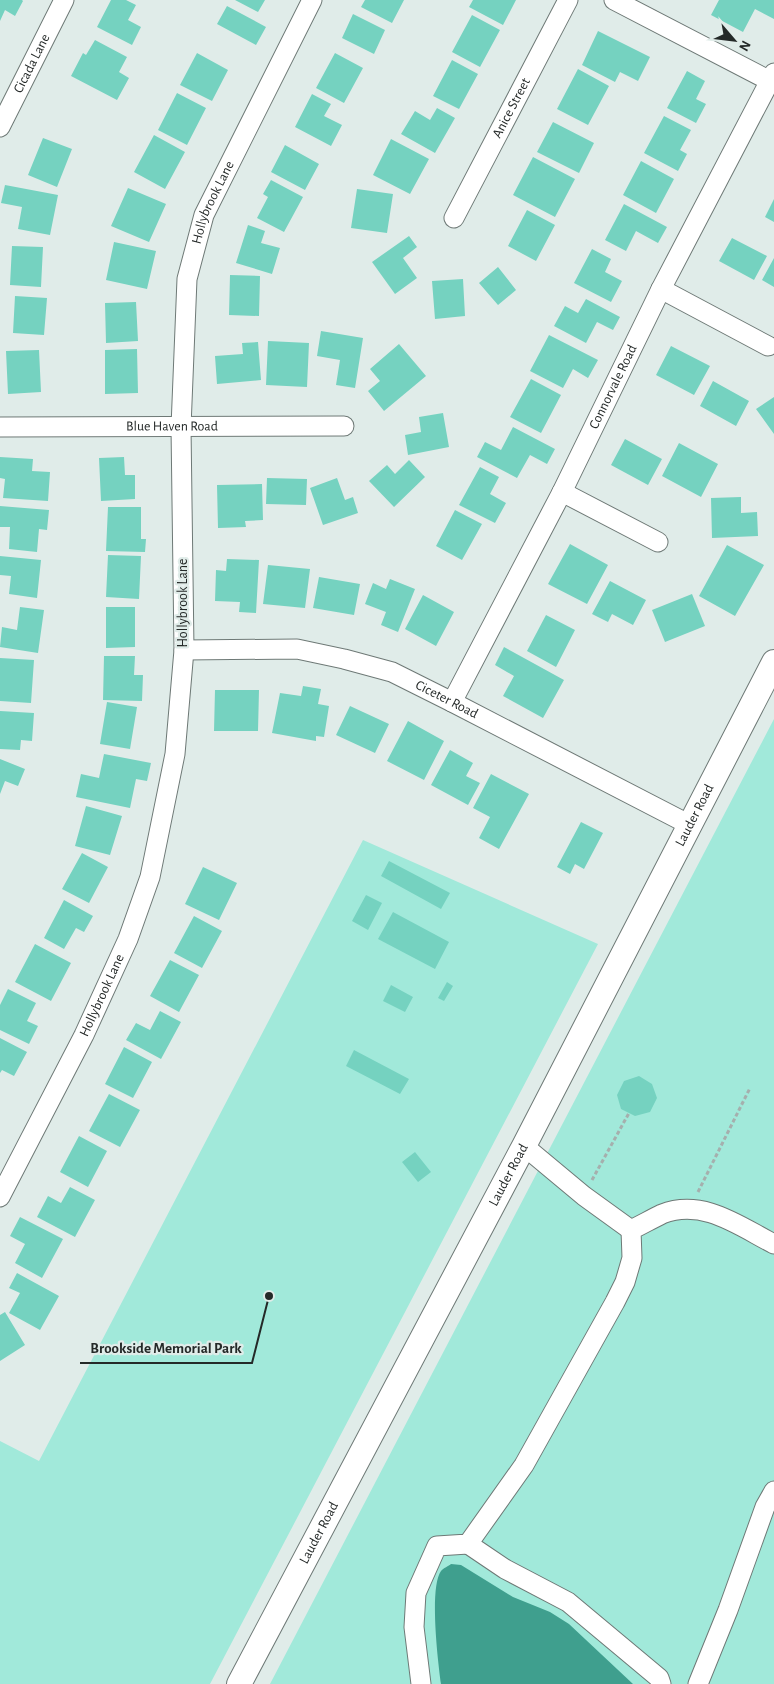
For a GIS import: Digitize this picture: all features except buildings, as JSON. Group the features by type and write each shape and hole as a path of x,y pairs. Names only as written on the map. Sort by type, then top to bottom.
{"main road":[{"name":"Lauder Road","path":"239,1684 524,1146 774,662"}],"street":[{"name":"Cicada Lane","path":"0,127 64,0"},
{"name":"Hollybrook Lane","path":"0,1197 84,1035 128,939 150,877 175,754 184,650 181,426 187,279 204,215 312,0"},
{"name":"Anice Street","path":"454,218 568,0"},
{"path":"614,0 773,79"},
{"name":"Connorvale Road","path":"452,702 562,492 661,289 773,79"},
{"path":"661,289 768,346"},
{"name":"Blue Haven Road","path":"0,427 344,426"},
{"path":"562,492 658,542"},
{"name":"Ciceter Road","path":"184,650 298,649 392,672 690,825"},
{"path":"524,1146 584,1196 631,1230"},
{"path":"631,1230 663,1214 690,1209 703,1210 717,1214 774,1244"},
{"path":"468,1544 524,1465 615,1302 625,1282 632,1258 631,1230"},
{"path":"698,1684 728,1610 764,1506 774,1491"},
{"path":"421,1684 414,1627 416,1593 437,1546 468,1544 505,1569 568,1602 659,1678 661,1684"}],"path":[{"path":"690,1209 750,1088"},
{"path":"584,1196 629,1113"}],"shaded area":[{"path":"774,719 774,1684 270,1684"},
{"path":"363,840 598,944 210,1684 0,1684 0,1441 39,1461"},
{"path":"451,1564 461,1565 513,1597 550,1612 569,1624 633,1684 441,1684 435,1626 437,1580 441,1571"}],"place":[{"name":"Brookside Memorial Park","path":"269,1296"}]}
